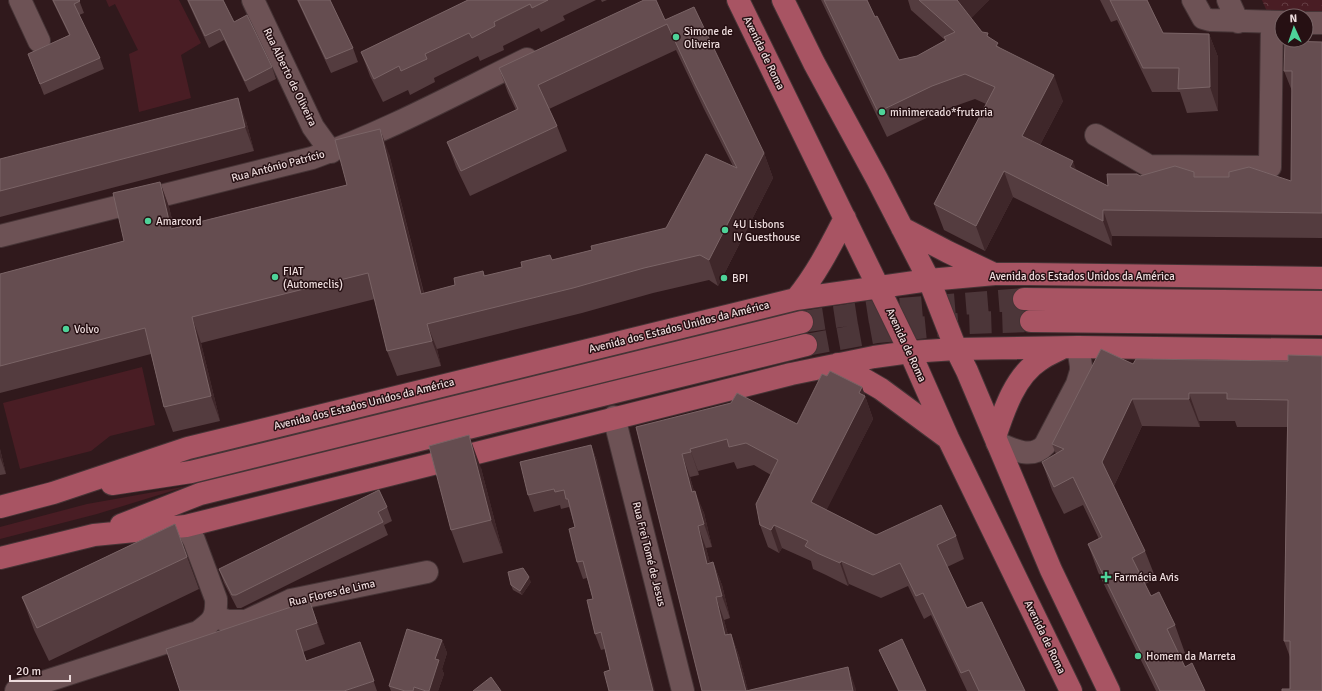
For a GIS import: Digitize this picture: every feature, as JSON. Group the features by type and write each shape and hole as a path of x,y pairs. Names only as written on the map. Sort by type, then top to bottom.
{"main road":[{"name":"Avenida de Roma","path":"738,0 910,352 948,438 1071,691"},
{"path":"783,0 814,63 929,280 956,349 967,371 1051,570 1110,691"},
{"path":"796,299 819,267 845,218"},
{"path":"902,228 995,274"},
{"name":"Avenida dos Estados Unidos da América","path":"0,507 53,493 188,448 796,299 878,286 995,274 1322,278"},
{"name":"Avenida dos Estados Unidos da América","path":"1024,299 1322,302"},
{"path":"1031,321 1322,324"},
{"name":"Avenida dos Estados Unidos da América","path":"53,493 191,472 802,322"},
{"path":"0,558 94,535 200,494 806,345"},
{"path":"996,440 1008,403 1018,382 1039,360 1071,347"},
{"path":"94,535 186,526 614,417 791,374 838,364 910,352 956,349 1071,347 1322,350"},
{"path":"838,364 881,389 948,438"}],"street":[{"path":"20,0 39,41"},
{"name":"Rua Alberto de Oliveira","path":"253,0 313,127 331,152"},
{"path":"1193,0 1203,18 1210,20 1274,22"},
{"path":"1228,0 1238,22"},
{"path":"1096,135 1149,166 1270,167 1276,48"},
{"name":"Rua António Patrício","path":"0,236 331,152 399,121 541,52"},
{"path":"996,440 1024,452 1041,450 1077,384 1081,371 1081,366 1071,347"},
{"name":"Rua Frei Tomé de Jesus","path":"614,417 683,691"},
{"path":"16,691 198,632 210,623 215,617 217,608 216,599 194,540 186,526"},
{"name":"Rua Flores de Lima","path":"215,617 228,621 246,621 291,600 427,572"}],"green space":[{"path":"106,0 179,0 201,43 181,55 191,98 139,112 129,54 138,50 115,4 109,7"},
{"path":"1262,0 1322,0 1322,14 1314,14 1314,8 1274,8 1274,14 1268,14"},
{"path":"142,367 155,425 110,436 91,451 20,469 3,403"},
{"path":"188,486 97,514 0,539 0,527 87,504"}],"building":[{"path":"53,0 80,1 74,4 100,58 40,84 28,54 70,35"},
{"path":"188,0 223,0 234,22 247,15 272,67 245,81 220,29 205,36"},
{"path":"298,0 330,0 353,48 326,59"},
{"path":"468,0 548,0 532,8 530,4 494,22 495,26 472,38 469,33 425,54 427,59 401,71 399,66 374,79 361,52"},
{"path":"644,0 656,0 665,20 694,7 764,153 709,260 700,255 427,324 432,341 387,351 368,273 192,317 211,396 164,407 145,328 0,366 0,274 124,241 113,193 160,182 171,229 347,185 335,140 380,129 421,294 455,285 454,278 483,271 484,276 522,267 521,262 550,255 552,260 592,250 591,246 666,228 706,154 737,168 667,24 538,85 557,126 461,171 447,142 518,109 499,68"},
{"path":"824,0 867,0 875,17 877,16 899,60 917,56 946,40 944,37 955,32 919,0 957,0 982,32 988,33 987,36 998,43 996,46 1054,75 1022,136 1073,161 1070,167 1108,186 1107,174 1137,174 1140,176 1175,166 1194,172 1194,177 1229,177 1229,172 1249,167 1291,181 1292,71 1284,71 1285,48 1314,48 1314,42 1322,42 1322,213 1103,210 1103,221 1004,171 976,226 934,204 995,87 965,74 932,86 878,112"},
{"path":"1110,0 1147,0 1163,33 1209,34 1210,87 1178,89 1179,68 1143,68"},
{"path":"238,98 245,127 0,191 0,159"},
{"path":"1101,349 1133,364 1136,359 1288,361 1288,355 1322,356 1322,691 1282,691 1282,689 1290,689 1290,641 1284,641 1288,400 1227,399 1227,393 1189,393 1189,399 1132,399 1102,462 1145,551 1132,558 1151,596 1159,592 1175,625 1167,629 1185,667 1192,663 1205,691 1160,691 1088,544 1102,537 1073,477 1054,487 1042,462 1064,449 1052,444"},
{"path":"830,371 862,387 859,393 865,396 811,502 876,535 941,505 956,536 937,545 967,608 982,602 1025,691 979,691 969,670 961,673 923,593 916,596 900,563 873,575 841,561 840,563 817,553 805,546 808,541 774,525 771,530 760,525 756,504 778,460 746,443 729,447 727,439 690,449 691,452 682,454 692,492 695,491 704,524 698,526 707,564 713,562 722,596 716,597 725,635 731,634 746,691 702,691 636,427 731,403 737,393 797,424 822,374 827,376"},
{"path":"469,435 491,520 451,530 429,446"},
{"path":"591,445 653,691 609,691 604,672 610,670 601,632 595,634 587,600 593,599 583,561 577,562 569,529 575,527 568,499 566,499 564,490 555,492 554,489 528,495 520,462"},
{"path":"379,490 387,507 378,512 383,522 236,595 232,595 219,569"},
{"path":"175,524 187,557 37,628 22,597"},
{"path":"523,568 529,577 520,591 511,585 508,572"},
{"path":"310,602 317,623 296,630 306,661 360,642 374,681 344,691 180,691 166,649"},
{"path":"407,629 442,640 435,659 439,660 429,691 414,687 413,691 405,691 389,686"},
{"path":"902,639 926,691 899,691 879,650"},
{"path":"848,667 853,691 746,691"},
{"path":"491,677 501,691 473,691"}],"tunnel":[{"path":"802,322 874,311 1024,299"},
{"path":"806,345 877,332 969,323 1031,321"}],"place":[{"name":"Simone de Oliveira","path":"676,37"},
{"name":"minimercado*frutaria","path":"882,112"},
{"name":"Amarcord","path":"148,221"},
{"name":"4U Lisbons IV Guesthouse","path":"725,230"},
{"name":"FIAT (Automeclis)","path":"275,277"},
{"name":"BPI","path":"724,278"},
{"name":"Volvo","path":"66,329"},
{"name":"Farmácia Avis","path":"1106,577"},
{"name":"Homem da Marreta","path":"1138,656"}]}
